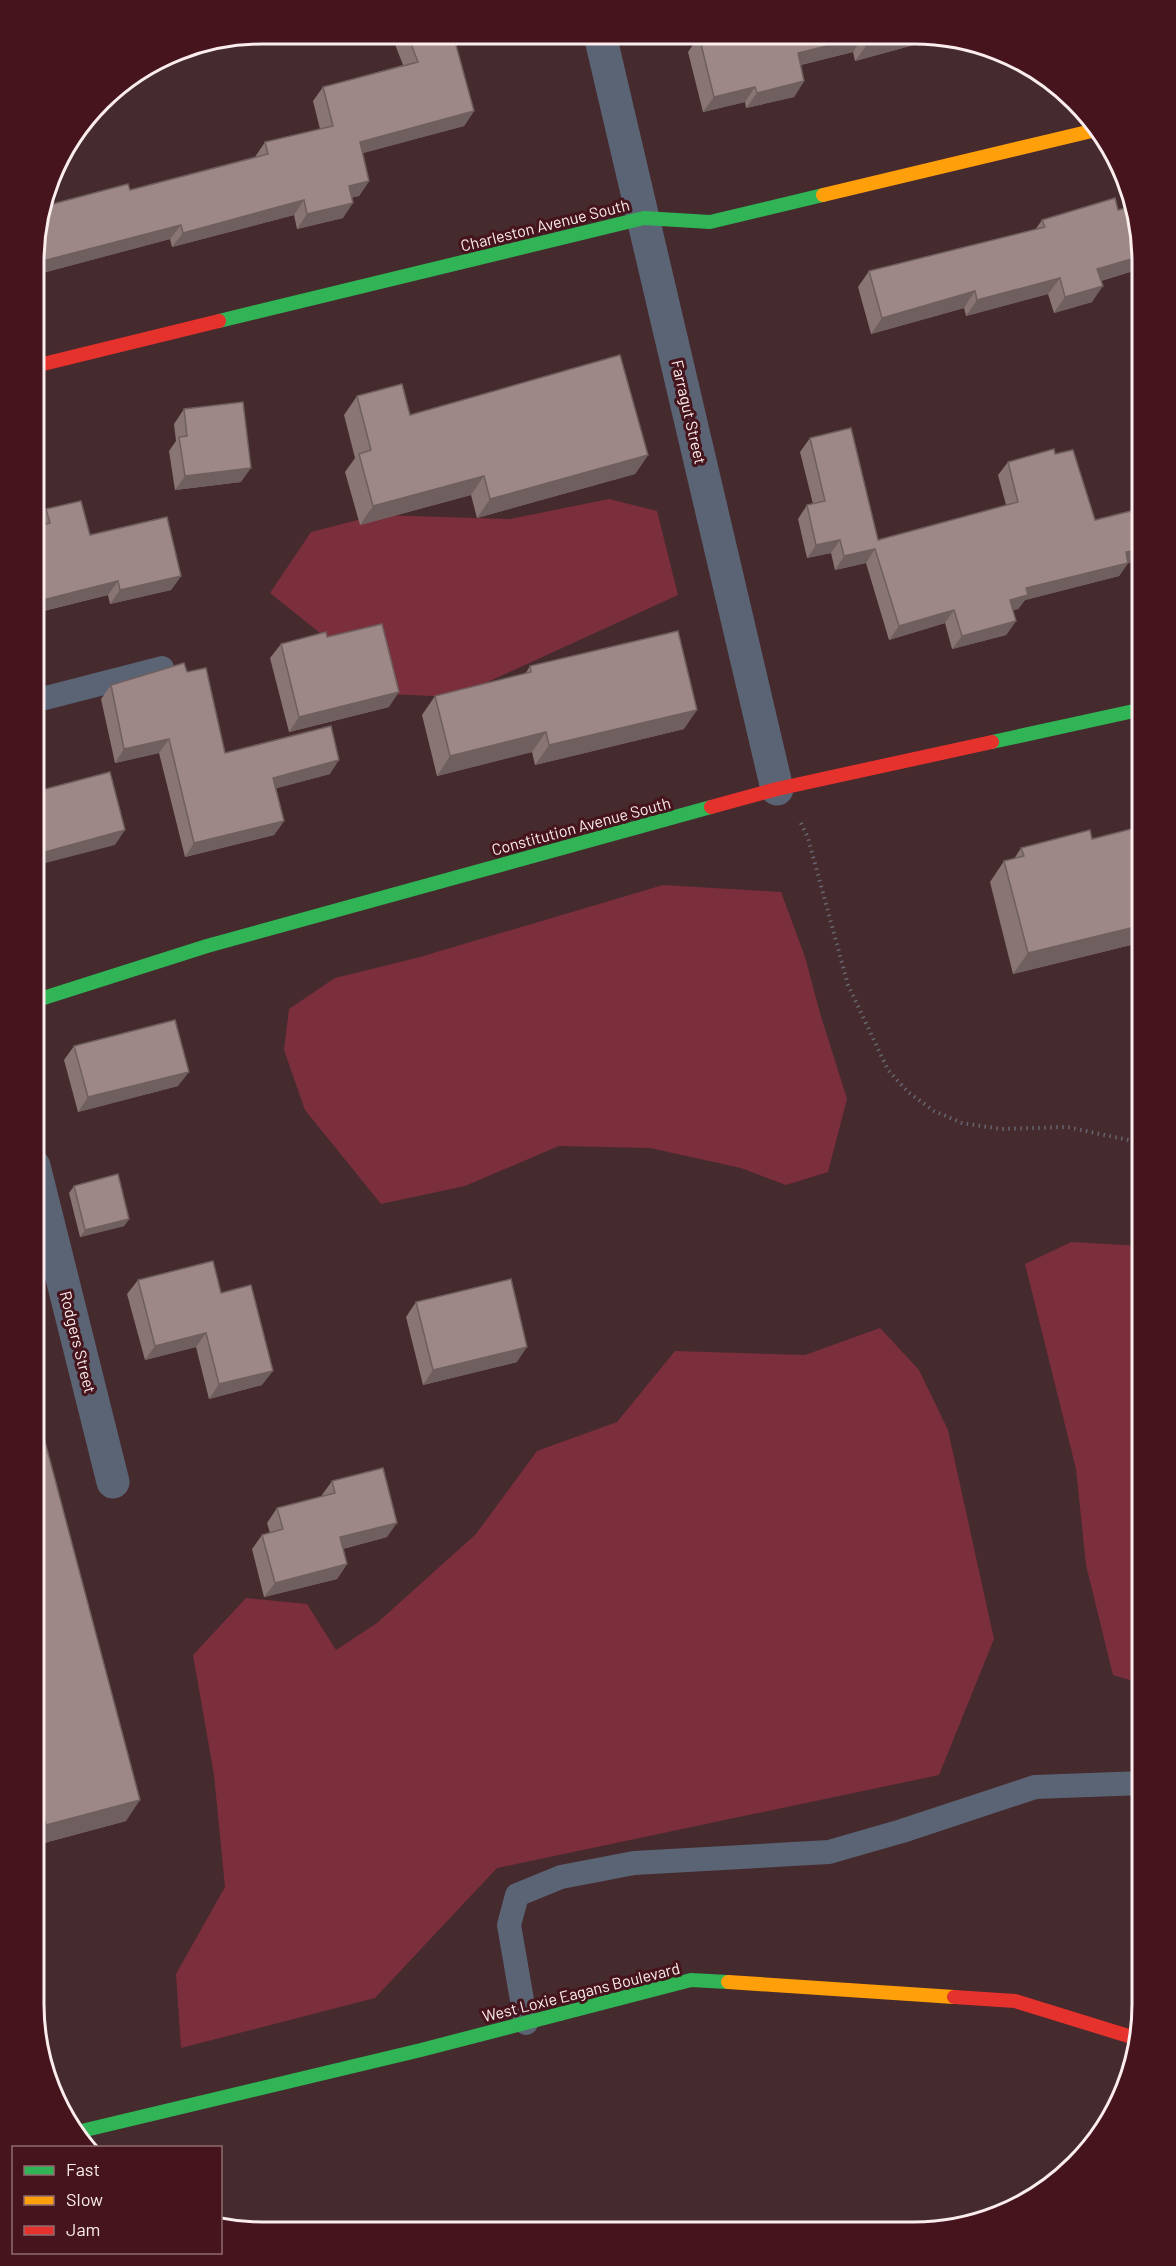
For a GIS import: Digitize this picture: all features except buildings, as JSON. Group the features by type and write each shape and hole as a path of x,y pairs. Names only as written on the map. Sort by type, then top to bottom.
{"street":[{"name":"Farragut Street","path":"602,44 777,789"},
{"name":"Charleston Avenue South","path":"44,364 644,218 710,222 1089,132"},
{"name":"Constitution Avenue South","path":"44,997 207,946 777,789 1132,711"},
{"name":"Rodgers Street","path":"44,1206 113,1482"},
{"name":"West Loxie Eagans Boulevard","path":"84,2130 526,2023 691,1980 1015,2001 1130,2037"}],"lane":[{"path":"44,698 162,668"},
{"path":"526,2023 509,1925 517,1895 561,1877 634,1863 829,1852 902,1831 1035,1787 1132,1783"}],"path":[{"path":"777,789 806,829 848,985 888,1070 908,1092 934,1111 962,1123 1002,1129 1067,1127 1132,1141"}],"shaded area":[{"path":"609,499 657,511 678,595 455,697 365,693 335,645 270,593 311,532 377,515 510,519"},
{"path":"663,885 781,892 805,957 847,1099 828,1172 786,1185 741,1168 650,1148 559,1146 465,1186 381,1204 305,1110 284,1050 289,1009 335,978 420,957"},
{"path":"1071,1242 1132,1245 1132,1681 1113,1675 1086,1565 1076,1469 1025,1264"},
{"path":"880,1328 919,1370 948,1430 994,1639 939,1775 497,1868 375,1998 181,2048 176,1974 225,1887 214,1775 193,1655 246,1598 307,1604 336,1650 377,1623 476,1534 537,1451 617,1422 675,1351 805,1355"}],"traffic: fast":[{"path":"219,321 644,218 710,222 823,195"},
{"path":"992,742 1132,711"},
{"path":"44,998 207,946 711,807"},
{"path":"84,2130 421,2050 691,1980 728,1982"}],"traffic: slow":[{"path":"823,195 1089,132"},
{"path":"728,1982 954,1997"}],"traffic: jam":[{"path":"44,364 219,321"},
{"path":"711,807 777,789 992,742"},
{"path":"954,1997 1015,2001 1130,2037"}]}
